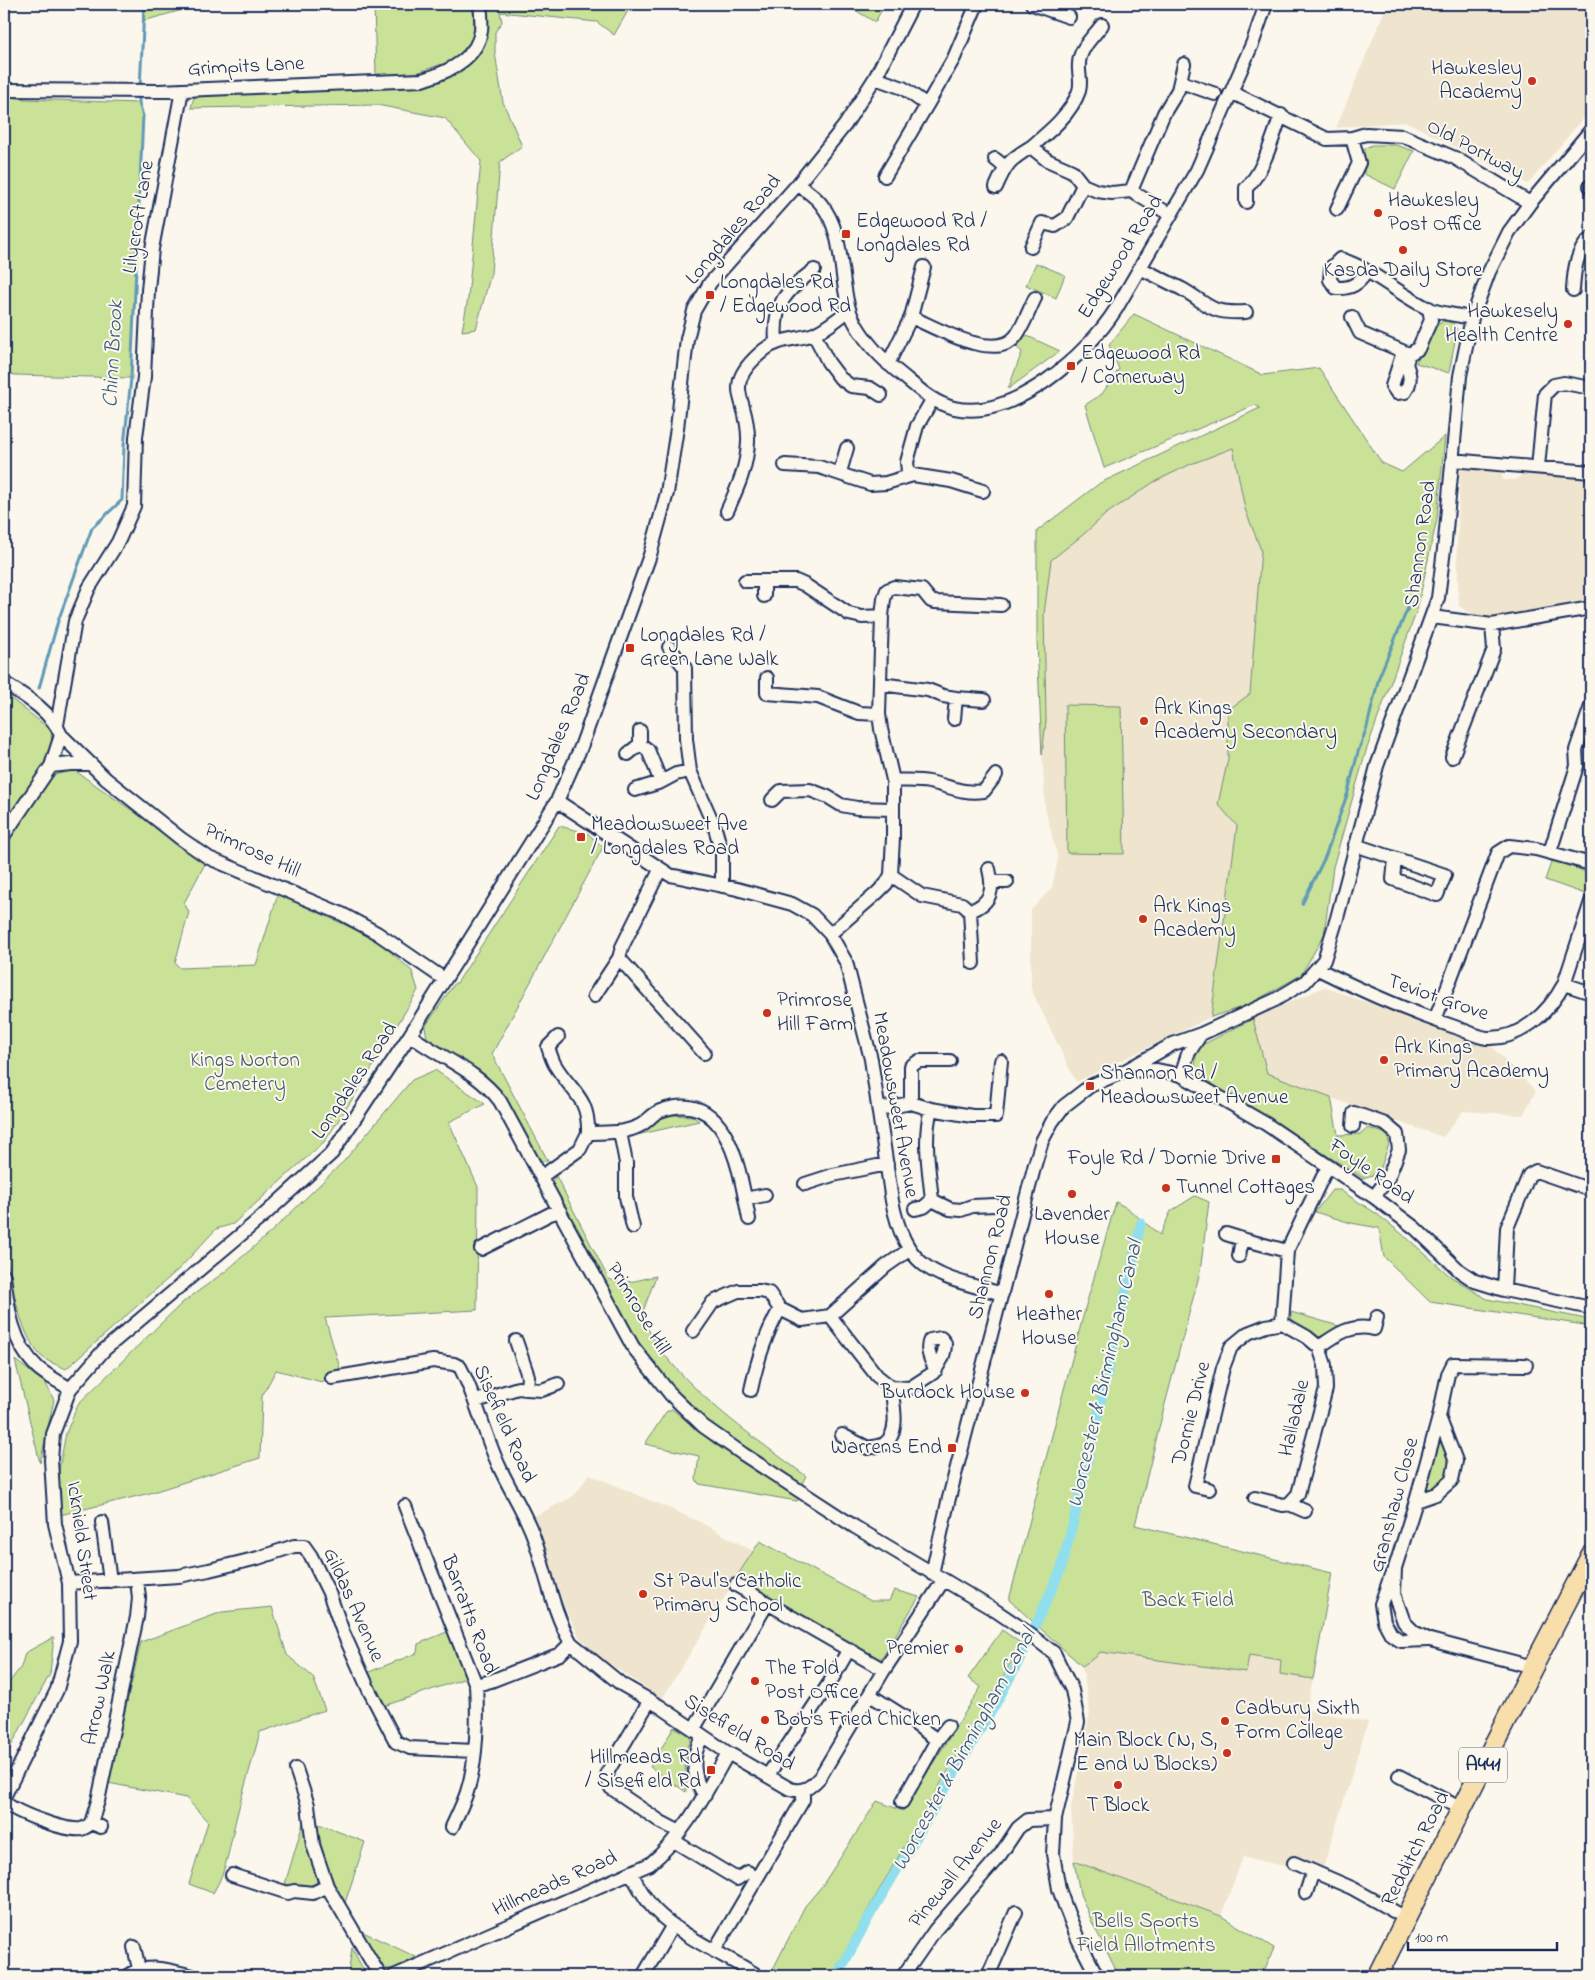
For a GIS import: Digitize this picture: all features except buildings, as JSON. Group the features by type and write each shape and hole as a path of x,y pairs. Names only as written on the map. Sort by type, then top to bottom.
{"highway":[{"name":"Redditch Road","path":"1377,1976 1591,1555"}],"street":[{"name":"Grimpits Lane","path":"4,90 69,92 182,90 422,80 440,75 458,64 478,44 481,31 480,4"},
{"name":"Longdales Road","path":"70,1389 104,1350 263,1216 332,1153 410,1035 444,978 557,801 582,747 650,555 667,493 677,428 687,339 694,311 710,283 798,184 845,125 875,78 913,4"},
{"path":"885,176 954,58 977,4"},
{"path":"1032,4 1069,17"},
{"name":"Edgewood Road","path":"798,184 821,203 830,218 837,235 849,310 860,331 888,364 932,400 955,408 975,409 994,407 1011,402 1027,393 1087,346 1104,328 1171,215 1205,152 1266,4"},
{"path":"996,187 1005,167 1013,158 1031,147 1049,132 1066,113 1078,93 1081,83 1078,66 1080,53 1102,25"},
{"path":"1131,190 1164,113 1178,90 1184,64"},
{"path":"875,78 903,88 927,104"},
{"path":"1181,82 1216,94"},
{"name":"Lilycroft Lane","path":"59,730 75,621 89,588 118,542 134,506 136,437 144,377 152,249 182,90"},
{"name":"Old Portway","path":"1231,92 1327,139 1352,138 1366,134 1403,136 1422,143 1455,158 1530,203"},
{"path":"1246,202 1246,188 1252,183 1263,161 1281,115"},
{"name":"Shannon Road","path":"938,1578 948,1502 1035,1164 1042,1141 1052,1122 1070,1100 1090,1086 1125,1072 1173,1044 1201,1034 1275,1000 1305,982 1318,970 1324,960 1337,918 1376,766 1438,598 1460,376 1472,318 1496,256 1509,232 1530,203 1591,130"},
{"path":"1337,209 1359,163 1352,138"},
{"path":"1031,147 1047,160 1072,171 1083,185 1097,191 1112,193 1131,190 1171,215"},
{"path":"995,159 1005,167"},
{"path":"1032,248 1042,223 1056,226 1067,218 1083,185"},
{"path":"1573,290 1574,272 1579,253 1591,238"},
{"path":"888,364 911,317 924,267"},
{"path":"1140,268 1184,290 1210,308 1229,313 1246,312"},
{"path":"776,342 775,324 782,300 800,281 814,270"},
{"path":"1367,271 1429,308 1472,318"},
{"path":"911,317 967,341 989,346 1004,344 1015,338 1035,298"},
{"path":"1352,317 1360,333 1406,353 1418,350 1431,320 1429,308"},
{"path":"727,511 746,465 748,421 738,392 741,375 748,365 776,342 814,334 833,323 849,310"},
{"path":"814,334 828,362 840,378 851,386 870,388 881,395"},
{"path":"1538,466 1545,394 1554,385 1564,383 1591,388"},
{"path":"912,475 908,471 907,462 918,426 932,400"},
{"path":"840,472 847,448"},
{"path":"1452,460 1591,472"},
{"path":"785,465 813,466 840,472 870,484 886,483 912,475 951,482 983,491"},
{"path":"764,580 764,596"},
{"path":"745,581 796,581 848,614 862,617 882,616"},
{"path":"830,934 877,893 886,884 891,875 893,780 879,714 882,616 887,590 894,588 922,590 931,601 935,602 1001,605"},
{"path":"1432,617 1492,625 1591,608"},
{"path":"1452,757 1494,649 1492,625"},
{"path":"669,647 685,668 686,739 690,770 716,828 722,853 722,886"},
{"path":"767,678 767,693 818,697 859,713 879,714"},
{"path":"4,683 29,699 59,730 51,766 4,835"},
{"path":"880,684 928,690 942,696 984,700"},
{"path":"954,719 956,698"},
{"path":"1550,852 1578,766 1576,750 1591,706"},
{"name":"Primrose Hill","path":"59,730 106,778 180,838 209,858 342,914 377,933 444,978"},
{"path":"628,754 640,738 648,750 662,782"},
{"path":"51,766 91,764"},
{"path":"635,790 662,782 676,774 690,770"},
{"path":"893,780 929,782 950,789 971,792 984,791 996,775"},
{"path":"772,800 781,790 810,790 828,797 841,805 856,808 892,809"},
{"name":"Meadowsweet Avenue","path":"557,801 670,875 761,895 802,909 812,915 830,934 846,962 871,1060 896,1219 909,1250 929,1270 948,1279 1002,1294"},
{"path":"1355,845 1395,859"},
{"path":"1435,1020 1498,853 1509,846 1550,852 1591,864"},
{"path":"970,910 980,907 986,902 992,882 989,869"},
{"path":"594,996 619,958 622,947 660,870"},
{"path":"891,875 922,896 962,904 970,910 973,963"},
{"path":"992,882 1007,882"},
{"name":"Teviot Grove","path":"1318,970 1372,996 1486,1038 1515,1033 1523,1030 1535,1020 1560,992 1591,902"},
{"path":"619,958 704,1053"},
{"path":"1564,984 1591,993"},
{"path":"1182,1075 1188,1054 1201,1034"},
{"name":"Primrose Hill","path":"410,1035 469,1071 491,1089 500,1101 633,1347 671,1395 703,1426 855,1527 996,1611 1054,1653 1068,1680 1078,1722 1055,1819 1053,1854 1059,1889 1078,1938 1097,1976"},
{"path":"540,1177 580,1150 588,1133 588,1120 583,1101 554,1063 548,1047 558,1037"},
{"path":"1173,1044 1192,1048"},
{"path":"1157,1070 1159,1052"},
{"path":"910,1103 911,1066 919,1061 950,1061"},
{"path":"879,1110 910,1103 931,1109 972,1116 996,1116 1001,1061"},
{"name":"Foyle Road","path":"1125,1072 1157,1070 1182,1075 1266,1124 1374,1197 1415,1228 1460,1271 1475,1281 1504,1290 1591,1308"},
{"path":"588,1133 620,1132 642,1124 660,1111 679,1107 702,1110 716,1122 727,1137 737,1162 749,1219"},
{"path":"931,1109 928,1122 927,1154 932,1200"},
{"path":"1353,1126 1354,1113 1385,1124 1397,1134 1400,1150 1388,1178 1374,1197"},
{"path":"620,1132 626,1163 626,1197 633,1227"},
{"path":"805,1184 833,1175 887,1164"},
{"path":"1328,1166 1287,1251 1282,1323 1307,1336 1319,1347 1344,1331 1364,1326 1374,1329 1377,1317"},
{"path":"1504,1290 1507,1228 1530,1175 1536,1170 1591,1190"},
{"path":"745,1199 765,1195"},
{"path":"932,1200 950,1209 961,1210 972,1206 995,1206"},
{"path":"915,1209 924,1207 932,1200"},
{"path":"481,1249 550,1214 560,1211"},
{"path":"1226,1234 1287,1251"},
{"path":"1239,1256 1242,1239"},
{"path":"693,1331 713,1302 738,1290 769,1293 780,1309 802,1320 830,1316 886,1266 909,1250"},
{"path":"4,1276 9,1316 18,1340 27,1356 38,1368 70,1389"},
{"path":"751,1390 757,1358 769,1327 780,1309"},
{"path":"830,1316 877,1376 891,1387 910,1388 936,1370"},
{"name":"Dornie Drive","path":"1208,1489 1195,1486 1223,1368 1232,1347 1248,1333 1266,1326 1282,1323"},
{"path":"516,1341 528,1376 527,1389"},
{"name":"Halladale","path":"1289,1504 1298,1494 1326,1389 1325,1365 1319,1347"},
{"name":"Sisefield Road","path":"332,1378 434,1361 460,1367 476,1400 488,1439 500,1467 532,1534 556,1612 572,1643 622,1684 650,1700 728,1753 790,1789 803,1790 813,1785 820,1777 938,1578"},
{"name":"Granshaw Close","path":"1526,1365 1453,1364 1448,1374 1439,1417 1416,1501 1394,1568 1394,1594 1404,1622 1414,1632 1430,1640 1533,1667"},
{"path":"476,1400 518,1388 542,1390 558,1384"},
{"path":"842,1435 868,1448 883,1444 889,1439 893,1432 895,1415 891,1387"},
{"name":"Icknield Street","path":"4,1797 57,1690 70,1641 69,1583 55,1524 51,1460 53,1434 70,1389"},
{"path":"1416,1501 1436,1494 1452,1480 1456,1461 1439,1417"},
{"path":"1255,1498 1283,1505 1289,1504 1305,1511"},
{"name":"Barratts Road","path":"405,1506 476,1685 477,1706 474,1751 468,1791 452,1827"},
{"path":"102,1522 110,1582"},
{"name":"Gildas Avenue","path":"69,1583 137,1580 209,1570 258,1558 294,1546 304,1546 329,1593 343,1632 369,1690 396,1742 410,1748 474,1751"},
{"path":"1394,1568 1381,1604 1384,1621 1391,1634 1401,1641 1430,1640"},
{"name":"Arrow Walk","path":"4,1802 11,1808 30,1817 74,1829 96,1825 98,1801 137,1617 139,1598 137,1580"},
{"path":"736,1585 884,1670"},
{"path":"705,1795 700,1790 695,1769 698,1734 767,1604"},
{"path":"476,1685 560,1654 572,1643"},
{"path":"768,1775 832,1679 849,1649"},
{"path":"870,1695 937,1740"},
{"path":"650,1700 608,1771 607,1778 611,1788 661,1822 677,1837 737,1879 748,1872"},
{"path":"902,1802 937,1740 948,1726"},
{"name":"Hillmeads Road","path":"401,1975 650,1864 677,1837 705,1795 728,1753"},
{"path":"296,1769 308,1804 313,1845 327,1886 380,1976"},
{"path":"1399,1776 1462,1809"},
{"path":"714,1951 803,1800 803,1790"},
{"name":"Pinewall Avenue","path":"903,1976 935,1930 1000,1855 1018,1828 1028,1820 1055,1819"},
{"path":"1294,1863 1352,1888 1406,1918"},
{"path":"1306,1893 1313,1871"},
{"path":"631,1872 654,1910 673,1925 754,1975"},
{"path":"232,1875 288,1893 294,1891 313,1893 327,1886"},
{"path":"988,1976 1016,1912"},
{"path":"642,1976 673,1925"},
{"path":"134,1947 140,1969"},
{"path":"127,1976 140,1969 154,1968 193,1976"}],"shaded area":[{"path":"1395,4 1591,4 1591,109 1528,184 1407,122 1336,128 1384,12"},
{"name":"Ark Kings Academy Secondary","path":"1273,416 1241,796 1211,1017 1076,1082 1031,989 1031,910 1052,888 1058,859 1045,808 1037,641 1037,531 1117,474"},
{"path":"1460,468 1501,472 1503,480 1515,480 1524,473 1591,479 1591,599 1482,620 1459,606 1457,547"},
{"name":"Ark Kings Primary Academy","path":"1324,987 1492,1047 1536,1091 1523,1115 1463,1111 1443,1137 1366,1111 1267,1073 1253,1019"},
{"name":"St Paul's Catholic Primary School","path":"589,1474 698,1521 753,1551 662,1699 600,1657 580,1638 566,1610 533,1517 572,1497"},
{"name":"Cadbury Sixth Form College","path":"1332,1573 1307,1710 1368,1722 1323,1868 1297,1857 1293,1868 1243,1857 1221,1916 1074,1861 1071,1808 1090,1712 1082,1666 1096,1657 1124,1612"}],"green space":[{"path":"142,4 203,4 143,21"},
{"path":"374,4 473,4 474,37 457,59 416,73 376,76"},
{"path":"486,4 632,4 614,35 597,22 500,12 502,22 495,32 495,53 503,102 522,146 500,162 491,273 476,329 462,331 468,298 481,161 445,118 377,105 191,108 194,97 389,84 469,61 486,37"},
{"path":"845,4 885,4 875,22"},
{"path":"4,96 25,99 139,103 143,116 131,378 15,375 4,372"},
{"path":"1372,145 1396,145 1414,151 1395,189 1364,174 1363,153 1365,148"},
{"path":"1036,263 1065,275 1056,298 1026,285"},
{"path":"1134,314 1263,375 1319,368 1382,463 1402,472 1445,436 1437,519 1417,610 1366,751 1333,867 1324,935 1301,975 1248,1005 1211,1017 1237,826 1218,804 1228,759 1228,710 1250,694 1261,550 1245,509 1233,448 1191,464 1154,482 1106,514 1051,560 1044,614 1046,721 1042,755 1037,641 1037,531 1100,483 1260,408 1255,405 1104,468 1085,405 1102,394 1119,369 1109,345"},
{"path":"1443,321 1453,323 1457,330 1449,373 1416,363 1431,330"},
{"path":"1023,334 1060,351 1008,389 1022,352 1014,345"},
{"name":"Kings Norton Cemetery","path":"4,693 51,730 54,775 74,770 206,862 184,903 189,912 175,963 180,968 256,965 278,894 376,939 412,971 418,990 366,1078 325,1141 233,1224 216,1229 180,1268 66,1369 49,1362 41,1356 26,1333 12,1286 4,1242"},
{"path":"1065,705 1121,706 1124,854 1067,853"},
{"path":"559,826 587,833 603,847 492,1054 548,1161 542,1161 536,1157 516,1117 498,1089 476,1069 427,1038 425,1027 455,983 457,983"},
{"path":"1552,860 1581,870 1591,876 1585,894 1545,880"},
{"path":"1253,1019 1267,1073 1331,1097 1338,1135 1361,1134 1368,1128 1388,1134 1389,1144 1379,1173 1363,1178 1206,1080 1195,1068 1196,1056 1202,1045"},
{"path":"435,1070 485,1104 449,1122 478,1187 477,1310 325,1318 340,1368 322,1382 276,1370 262,1396 260,1458 150,1493 60,1515 59,1469 66,1433 78,1404 182,1303 226,1271 272,1231 344,1161 412,1080"},
{"path":"672,1115 692,1116 699,1121 628,1137 654,1121"},
{"path":"556,1176 608,1278 613,1281 625,1282 656,1276 641,1317 661,1350 693,1386 729,1418 806,1476 801,1485 715,1428 689,1407 668,1384 625,1319 552,1186 552,1181"},
{"path":"1332,1190 1340,1190 1377,1214 1450,1276 1487,1299 1591,1320 1591,1326 1430,1302 1384,1257 1379,1228 1351,1223 1315,1212"},
{"name":"Back Field","path":"1195,1196 1209,1202 1200,1272 1135,1525 1332,1573 1313,1679 1280,1674 1281,1660 1249,1655 1246,1672 1100,1652 1082,1666 1009,1600 1086,1305 1116,1202 1127,1208 1160,1235 1171,1211"},
{"path":"1291,1312 1339,1326 1323,1336 1317,1337 1298,1325 1291,1318"},
{"path":"15,1360 46,1384 54,1400 40,1463"},
{"path":"672,1409 716,1445 800,1498 797,1501 699,1484 696,1479 699,1456 645,1444 666,1412"},
{"path":"1440,1439 1445,1445 1451,1460 1450,1472 1443,1482 1425,1492"},
{"path":"760,1541 871,1601 889,1601 894,1590 919,1597 879,1662 735,1579"},
{"path":"272,1607 287,1655 313,1677 325,1710 260,1732 225,1865 213,1893 189,1884 208,1822 186,1798 108,1783 141,1642 222,1612"},
{"path":"1002,1630 1022,1644 871,1904 832,1976 777,1976 773,1969 805,1906 822,1886 877,1801 903,1811 981,1687 968,1678"},
{"path":"449,1631 466,1678 384,1706 369,1672 417,1653 418,1644"},
{"path":"54,1637 50,1674 4,1759 4,1689 21,1667 25,1653"},
{"path":"674,1727 689,1736 691,1740 687,1747 685,1760 686,1792 650,1767"},
{"path":"303,1823 318,1886 312,1888 285,1884"},
{"path":"316,1823 365,1842 344,1906 327,1865"},
{"name":"Bells Sports Field Allotments","path":"1074,1861 1221,1916 1274,1948 1262,1976 1119,1976 1080,1894"},
{"path":"361,1931 416,1957 397,1967 386,1968 376,1960"},
{"path":"352,1948 364,1971 363,1976 348,1976"}],"waterway":[{"name":"Chinn Brook","path":"140,87 144,9 151,4"},
{"name":"Chinn Brook","path":"39,688 58,621 92,528 122,500 124,446 131,378 143,116 139,103 139,93"},
{"path":"1302,904 1325,857 1348,792 1379,677 1410,603"},
{"name":"Worcester & Birmingham Canal","path":"837,1976 869,1917 998,1700 1021,1657 1061,1569 1077,1508 1141,1223"}],"place":[{"name":"Hawkesley Academy","path":"1532,81"},
{"name":"Hawkesley Post Office","path":"1378,213"},
{"name":"Edgewood Rd / Longdales Rd","path":"846,234"},
{"name":"Kasda Daily Store","path":"1403,250"},
{"name":"Longdales Rd / Edgewood Rd","path":"710,295"},
{"name":"Hawkesely Health Centre","path":"1568,324"},
{"name":"Edgewood Rd / Cornerway","path":"1071,366"},
{"name":"Longdales Rd / Green Lane Walk","path":"630,648"},
{"name":"Ark Kings Academy Secondary","path":"1144,721"},
{"name":"Meadowsweet Ave / Longdales Road","path":"581,837"},
{"name":"Ark Kings Academy","path":"1143,919"},
{"name":"Primrose Hill Farm","path":"767,1013"},
{"name":"Ark Kings Primary Academy","path":"1384,1060"},
{"name":"Shannon Rd / Meadowsweet Avenue","path":"1090,1086"},
{"name":"Foyle Rd / Dornie Drive","path":"1276,1159"},
{"name":"Tunnel Cottages","path":"1166,1188"},
{"name":"Lavender House","path":"1072,1194"},
{"name":"Heather House","path":"1049,1294"},
{"name":"Burdock House","path":"1025,1393"},
{"name":"Warrens End","path":"952,1448"},
{"name":"St Paul's Catholic Primary School","path":"643,1594"},
{"name":"Premier","path":"959,1649"},
{"name":"The Fold Post Office","path":"755,1681"},
{"name":"Bob's Fried Chicken","path":"765,1720"},
{"name":"Cadbury Sixth Form College","path":"1225,1721"},
{"name":"Main Block (N, S, E and W Blocks)","path":"1227,1753"},
{"name":"Hillmeads Rd / Sisefield Rd","path":"711,1770"},
{"name":"T Block","path":"1118,1785"}]}
